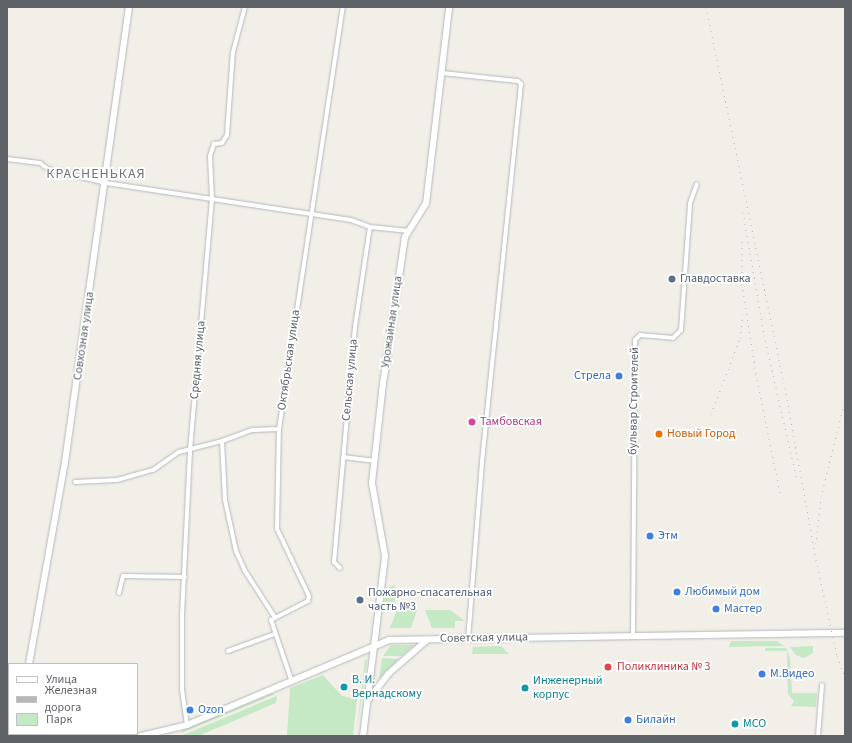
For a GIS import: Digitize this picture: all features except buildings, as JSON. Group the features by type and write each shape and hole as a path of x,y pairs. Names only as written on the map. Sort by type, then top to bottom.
{"street":[{"name":"Совхозная улица","path":"29,663 66,462 106,183 129,7"},
{"name":"Средняя улица","path":"187,725 182,689 190,450 212,200 210,156 214,144 222,143 227,135 233,52 245,7"},
{"name":"Октябрьская улица","path":"274,616 308,601 309,596 277,529 280,429 343,7"},
{"name":"Урожайная улица","path":"363,736 385,552 372,491 374,461 407,231 426,204 449,7"},
{"path":"442,73 518,81 522,84 482,462 468,639"},
{"path":"7,159 40,163 48,169 106,183 312,215 370,227 407,231"},
{"name":"бульвар Строителей","path":"633,637 635,340 640,336 673,338 681,330 690,203 697,184"},
{"name":"Сельская улица","path":"340,568 334,562 343,457 355,327 370,227"},
{"path":"76,482 118,480 153,470 168,458 253,430 280,429"},
{"path":"222,440 226,500 236,550 245,571 274,616 271,623 292,682"},
{"path":"343,457 374,461"},
{"path":"119,593 123,576 185,576"},
{"name":"Советская улица","path":"141,736 187,725 292,682 375,644 389,640 845,633"},
{"path":"228,651 275,634"},
{"path":"367,701 388,674 428,639"},
{"path":"818,736 822,686"}],"green space":[{"path":"395,585 395,608 384,608 385,589"},
{"path":"397,610 417,610 411,628 390,628"},
{"path":"425,610 450,610 465,621 455,621 455,628 432,628"},
{"path":"731,641 777,641 784,646 729,647"},
{"path":"391,645 414,645 402,656 383,656"},
{"path":"501,646 509,654 472,654 473,647"},
{"path":"813,646 813,653 804,658 796,655 790,647"},
{"path":"765,648 786,648 790,658 792,693 817,693 816,707 791,706 794,701 788,694 787,651 765,651"},
{"path":"382,658 399,659 379,679"},
{"path":"365,660 367,660 356,736"},
{"path":"323,675 342,696 357,699 353,736 287,736 290,688"},
{"path":"271,694 275,694 181,733 183,730"},
{"path":"277,696 276,703 198,736 181,736"}],"railway":[{"path":"706,7 784,382 816,560 837,656 845,677"},
{"path":"743,212 764,335 796,476"},
{"path":"742,241 742,284 756,374 781,498"},
{"path":"711,414 740,338 743,314"},
{"path":"816,544 821,497 845,400"}],"place":[{"name":"Главдоставка","path":"672,279"},
{"name":"Стрела","path":"619,376"},
{"name":"Тамбовская","path":"472,422"},
{"name":"Новый Город","path":"659,434"},
{"name":"Этм","path":"650,536"},
{"name":"Любимый дом","path":"677,592"},
{"name":"Пожарно-спасательная часть №3","path":"360,600"},
{"name":"Мастер","path":"716,609"},
{"name":"Поликлиника № 3","path":"608,667"},
{"name":"М.Видео","path":"762,674"},
{"name":"В. И. Вернадскому","path":"344,687"},
{"name":"Инженерный корпус","path":"525,688"},
{"name":"Ozon","path":"190,710"},
{"name":"Билайн","path":"628,720"},
{"name":"МСО","path":"735,724"}],"district":[{"name":"КРАСНЕНЬКАЯ","path":"96,174"}]}
